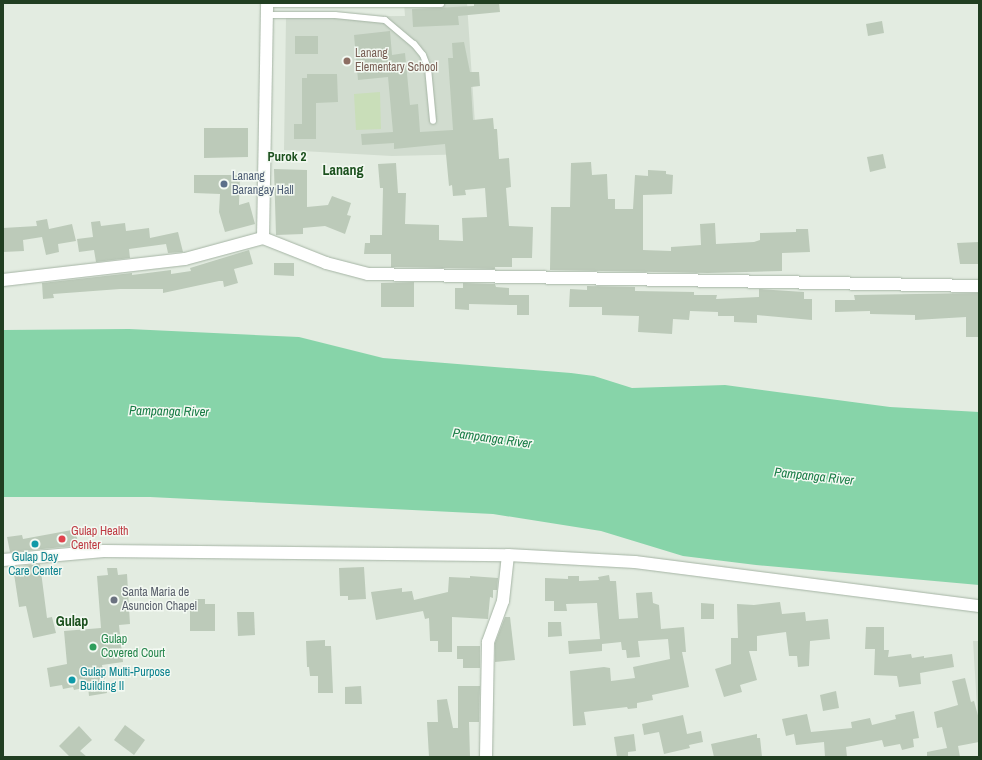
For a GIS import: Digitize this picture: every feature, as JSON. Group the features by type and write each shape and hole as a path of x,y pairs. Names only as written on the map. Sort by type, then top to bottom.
{"street":[{"path":"263,238 267,7"},
{"path":"3,280 185,259 263,238 326,263 368,274 979,286"},
{"path":"3,560 104,551 508,555 634,562 979,606"},
{"path":"486,757 488,642 503,601 508,555"}],"lane":[{"path":"267,7 441,4"},
{"path":"267,7 385,20 414,44 423,55 428,68 432,121"}],"shaded area":[{"name":"Lanang Elementary School","path":"404,3 467,3 477,154 392,156 284,150 286,17 405,16"},
{"path":"380,92 381,129 356,130 354,94"},
{"path":"973,641 979,641 979,740"}],"water":[{"name":"Pampanga River","path":"129,329 299,337 383,358 571,373 594,376 632,388 725,385 890,407 979,412 979,585 756,565 683,556 601,531 493,514 150,497 3,497 3,330"}],"building":[{"path":"474,3 499,3 500,12 458,16 459,25 413,27 412,9 474,6"},
{"path":"882,21 884,33 868,36 866,24"},
{"path":"390,31 392,55 405,53 410,105 418,104 420,132 453,130 448,58 453,58 452,43 464,42 470,72 479,72 480,86 471,87 473,120 493,118 494,129 497,129 499,159 509,158 511,187 506,188 509,226 533,227 532,258 512,258 512,267 495,267 495,269 391,267 391,254 364,254 365,243 370,243 370,235 382,235 383,188 380,188 378,164 396,163 398,193 406,193 405,224 439,225 439,240 463,241 462,218 487,217 485,188 465,190 466,195 453,196 452,185 449,186 445,144 394,149 394,143 362,145 361,134 393,132 388,77 358,80 354,35"},
{"path":"295,36 318,36 318,54 295,54"},
{"path":"307,74 337,74 338,102 316,103 316,139 294,139 294,124 302,124 302,78 307,78"},
{"path":"204,128 248,128 248,157 204,158"},
{"path":"883,154 886,168 870,172 867,157"},
{"path":"591,162 592,175 607,174 608,199 615,199 615,209 633,209 635,175 648,176 648,170 666,171 666,174 673,175 672,194 643,195 643,250 671,251 671,247 701,245 700,224 715,223 716,244 754,242 760,240 760,233 796,232 796,229 808,229 810,252 782,253 782,271 708,273 550,270 551,207 570,207 571,163"},
{"path":"274,169 307,170 307,207 328,205 332,196 351,203 347,215 351,216 345,234 325,226 303,228 303,234 276,235"},
{"path":"194,175 240,175 239,205 249,202 255,224 225,232 219,212 220,194 194,193"},
{"path":"47,219 49,229 72,224 76,241 58,244 59,252 46,255 42,237 23,240 24,251 3,252 3,228 37,226 36,221"},
{"path":"100,221 101,226 125,223 126,231 149,228 150,238 178,232 183,252 168,253 166,244 129,249 130,258 96,262 94,250 79,252 77,239 93,237 91,222"},
{"path":"979,242 979,264 960,264 957,243"},
{"path":"249,250 253,264 234,269 238,283 224,287 223,281 219,281 163,293 163,289 120,289 53,294 54,298 43,299 42,283 132,273 132,275 171,270 171,274 191,271 190,268"},
{"path":"274,263 294,263 294,276 274,275"},
{"path":"414,282 414,307 381,307 381,283"},
{"path":"463,283 495,284 496,287 509,288 509,295 529,295 529,315 517,315 517,305 469,304 469,310 455,309 455,288 463,288"},
{"path":"587,286 635,287 635,291 694,292 694,295 717,295 716,299 759,297 759,289 804,292 804,299 812,299 812,320 757,315 757,323 734,322 734,316 718,316 718,312 690,311 689,320 673,319 672,334 638,332 639,316 602,315 602,307 569,307 570,289 587,290"},
{"path":"979,293 979,337 966,337 966,317 915,320 915,315 870,314 870,311 835,312 835,300 855,300 854,295"},
{"path":"72,530 72,533 76,533 78,543 74,546 10,552 7,537 22,535 23,539"},
{"path":"40,564 47,618 52,617 56,633 33,638 26,606 19,607 13,567"},
{"path":"364,567 366,599 348,600 348,596 340,596 339,568"},
{"path":"107,568 117,568 118,575 127,574 130,624 119,625 123,662 102,665 107,693 89,696 88,687 74,690 73,687 63,689 62,685 50,687 47,668 67,664 64,631 101,628 97,576 108,575"},
{"path":"609,575 610,581 616,581 619,619 638,618 636,593 652,592 653,603 659,605 661,629 684,627 686,652 682,652 689,687 652,695 653,700 637,703 637,708 628,709 627,707 584,712 586,725 573,726 570,671 604,667 610,668 611,681 635,678 633,667 670,659 668,639 638,641 640,657 627,658 626,650 622,650 621,642 602,644 602,651 569,654 568,641 600,639 597,603 566,604 567,611 554,611 554,601 545,601 545,578 568,579 568,576 579,576 579,581 599,580 598,577"},
{"path":"470,576 498,578 497,590 493,590 493,598 490,597 488,619 452,617 452,652 438,652 438,641 430,641 429,618 425,619 423,611 376,620 371,592 402,588 402,592 412,591 414,600 448,592 449,577 470,578"},
{"path":"195,599 205,599 205,604 215,604 215,631 190,631 190,604 195,604"},
{"path":"780,602 782,614 805,612 806,621 828,619 830,639 810,641 809,666 798,667 797,656 789,656 786,632 757,636 757,651 749,651 757,680 740,685 742,692 724,697 715,669 731,664 731,638 738,638 737,604 754,605"},
{"path":"701,603 714,604 714,619 701,619"},
{"path":"237,612 254,612 255,635 238,636"},
{"path":"505,617 510,617 515,660 495,662 495,643"},
{"path":"548,622 561,622 562,636 548,637"},
{"path":"866,627 884,627 884,650 889,650 888,657 911,654 912,658 924,656 924,658 952,654 954,667 920,673 921,684 899,687 897,676 874,675 875,649 865,649"},
{"path":"325,640 325,646 331,646 333,693 318,693 318,676 310,676 309,667 307,667 306,641"},
{"path":"457,646 480,646 480,668 463,668 463,659 457,659"},
{"path":"965,678 971,702 974,701 979,719 979,742 958,746 960,757 927,757 927,752 947,748 942,727 937,728 934,712 958,705 952,681"},
{"path":"361,686 362,704 345,704 345,687"},
{"path":"458,686 480,686 479,722 469,722 470,757 429,757 427,722 438,722 437,700 447,699 453,728 458,728"},
{"path":"836,691 839,708 823,711 820,695"},
{"path":"914,711 919,738 913,739 914,747 902,750 900,744 884,747 882,740 846,747 847,757 825,757 824,742 796,745 794,734 786,736 782,719 807,714 811,732 852,728 851,722 870,718 872,725 896,719 895,715"},
{"path":"683,715 687,734 701,731 703,742 689,745 690,748 664,754 659,732 644,735 642,724"},
{"path":"125,725 145,740 134,755 114,740"},
{"path":"79,726 92,740 80,751 87,757 70,757 59,746"},
{"path":"634,734 636,751 628,752 628,756 617,757 614,737"},
{"path":"757,734 757,738 760,738 762,757 714,757 711,744"}],"place":[{"name":"Lanang Elementary School","path":"347,61"},
{"name":"Lanang Barangay Hall","path":"224,184"},
{"name":"Gulap Health Center","path":"62,539"},
{"name":"Gulap Day Care Center","path":"35,544"},
{"name":"Santa Maria de Asuncion Chapel","path":"114,600"},
{"name":"Gulap Covered Court","path":"93,647"},
{"name":"Gulap Multi-Purpose Building II","path":"72,680"}],"district":[{"name":"Purok 2","path":"287,157"},
{"name":"Lanang","path":"343,170"},
{"name":"Gulap","path":"72,621"}]}
